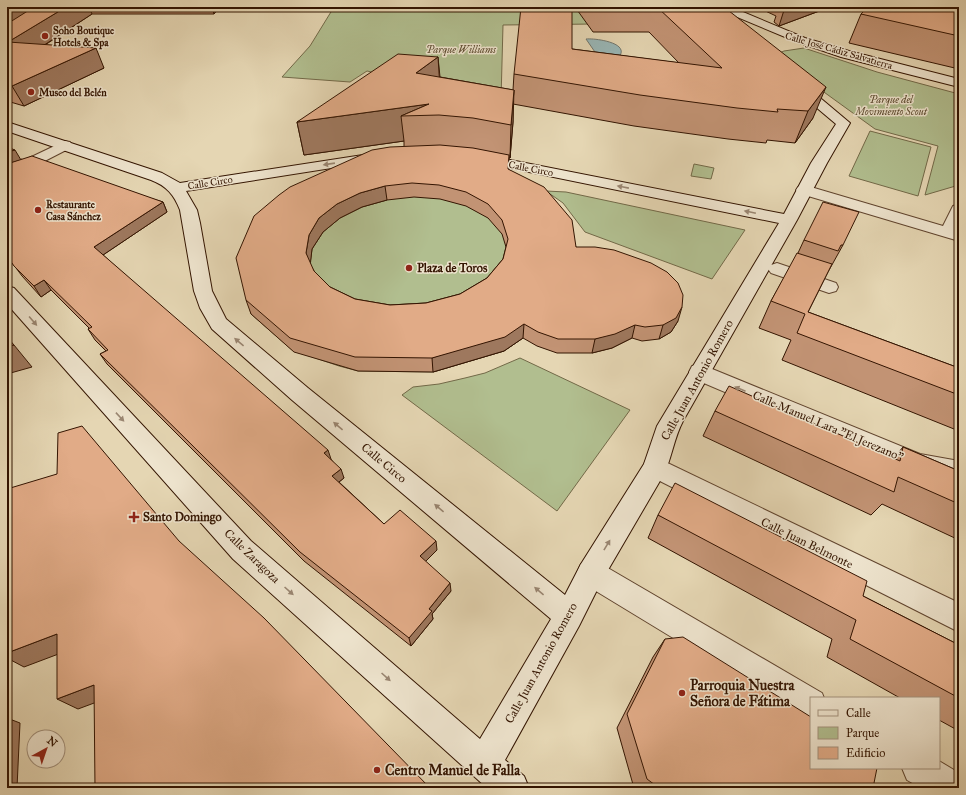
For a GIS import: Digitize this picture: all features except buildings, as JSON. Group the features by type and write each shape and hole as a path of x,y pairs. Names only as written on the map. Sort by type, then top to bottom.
{"street":[{"path":"721,7 727,19"},
{"name":"Calle José Cádiz Salvatierra","path":"721,7 770,37 801,40 844,54 959,83"},
{"name":"Calle Juan Antonio Romero","path":"484,764 569,616 591,573 655,467 665,433 843,123 789,78"},
{"name":"Calle Circo","path":"7,126 163,179 176,188 187,205 192,225 202,290 210,311 219,324 300,394 569,616"},
{"path":"7,170 28,164 65,145"},
{"name":"Calle Circo","path":"176,188 391,155"},
{"name":"Calle Circo","path":"467,156 788,220"},
{"path":"804,190 954,235 959,210"},
{"path":"777,269 829,287"},
{"name":"Calle Zaragoza","path":"7,292 242,550 512,788"},
{"name":"Calle Manuel Lara \"El Jerezano\"","path":"700,372 918,464 959,471"},
{"name":"Calle Juan Belmonte","path":"655,467 959,618"},
{"path":"591,573 810,703"},
{"path":"921,769 952,788"}],"green space":[{"name":"Parque Williams","path":"334,7 615,7 595,24 503,25 501,100 367,71 350,82 282,77 310,46"},
{"name":"Parque del Movimiento Scout","path":"804,48 877,72 959,94 959,185 925,195 938,146 875,129 781,61 777,54 784,51"},
{"path":"870,131 931,147 918,196 849,176"},
{"path":"694,164 714,168 711,179 691,176"},
{"name":"Plaza de Toros","path":"462,170 555,316 504,351 433,372 358,371 292,350 251,314 241,272 258,232"},
{"path":"546,191 566,192 745,230 712,279 585,232 563,203"},
{"path":"520,358 630,410 557,511 402,395 413,387 439,384 485,373"}],"water":[{"path":"586,39 597,39 617,45 621,49 621,54 617,59 597,55"}],"place":[{"name":"Soho Boutique Hotels & Spa","path":"45,36"},
{"name":"Museo del Belén","path":"31,92"},
{"name":"Restaurante Casa Sánchez","path":"38,210"},
{"name":"Plaza de Toros","path":"409,268"},
{"name":"Santo Domingo","path":"134,517"},
{"name":"Parroquia Nuestra Señora de Fátima","path":"682,693"},
{"name":"Centro Manuel de Falla","path":"377,770"}]}
